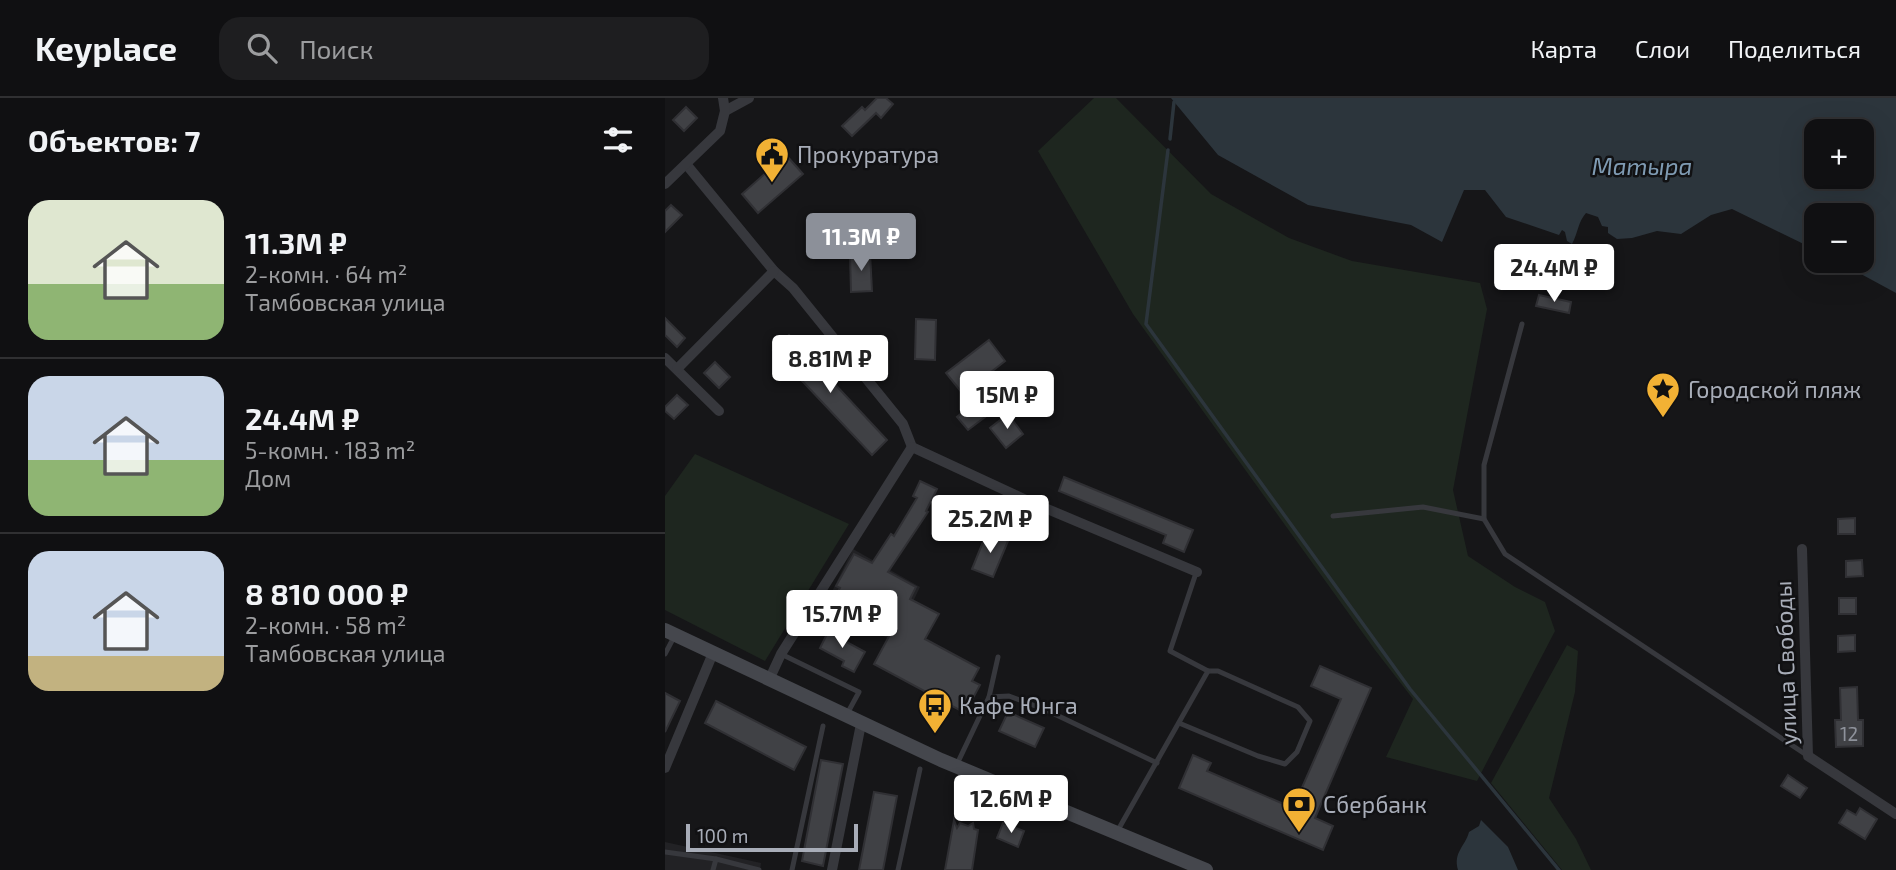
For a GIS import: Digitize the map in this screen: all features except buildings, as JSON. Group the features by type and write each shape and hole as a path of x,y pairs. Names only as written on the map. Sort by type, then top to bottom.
{"main road":[{"path":"670,632 861,724 1206,870"}],"street":[{"path":"665,184 720,131 725,111 723,98"},
{"path":"725,111 749,98"},
{"path":"686,164 774,271 793,288 903,424 912,447 1026,500 1197,572"},
{"path":"677,369 774,271"},
{"path":"665,358 719,411"},
{"path":"769,680 781,654 912,447"},
{"name":"улица Свободы","path":"1802,548 1808,756 1896,814"},
{"path":"665,768 713,653"},
{"path":"832,870 861,724"}],"lane":[{"path":"1522,324 1484,465 1484,519 1505,554 1808,756"},
{"path":"1333,516 1423,506 1484,519"},
{"path":"1179,723 1258,757 1285,764 1297,752 1310,720 1298,707 1219,671 1208,671 1170,651 1197,572"},
{"path":"665,654 670,632"},
{"path":"781,654 859,692 846,716"},
{"path":"956,766 989,697 998,657"},
{"path":"1117,833 1208,671"},
{"path":"989,697 1009,696 1046,710 1157,762"},
{"path":"792,870 823,726"},
{"path":"898,870 920,769"},
{"path":"665,852 716,859 759,870"},
{"path":"713,870 716,859"}],"shaded area":[{"path":"1094,98 1116,98 1211,194 1289,238 1352,261 1480,283 1487,309 1453,490 1468,556 1515,587 1545,602 1555,631 1477,781 1386,757 1413,699 1133,314 1038,151"},
{"path":"695,454 849,524 765,661 665,610 665,496"},
{"path":"853,549 920,587 894,641 824,608"},
{"path":"1567,645 1578,651 1575,692 1549,798 1576,839 1591,870 1562,870 1491,783"},
{"path":"665,842 761,863 760,870 665,870"}],"water":[{"name":"Матыра","path":"1171,98 1896,98 1896,293 1859,273 1874,273 1874,203 1804,203 1804,244 1732,209 1711,215 1681,234 1657,231 1617,239 1608,233 1608,227 1602,226 1598,217 1586,213 1572,244 1567,241 1562,230 1559,235 1506,217 1485,190 1464,190 1442,242 1411,225 1308,205 1218,155"},
{"path":"1481,820 1508,847 1518,870 1458,870 1460,850 1469,832 1479,826"}],"waterway":[{"path":"1170,139 1174,102"},
{"path":"1168,150 1146,324 1410,689 1559,870"}],"place":[{"name":"Прокуратура","path":"772,184"},
{"name":"Городской пляж","path":"1663,419"},
{"name":"Кафе Юнга","path":"935,735"},
{"name":"Сбербанк","path":"1299,834"}]}
